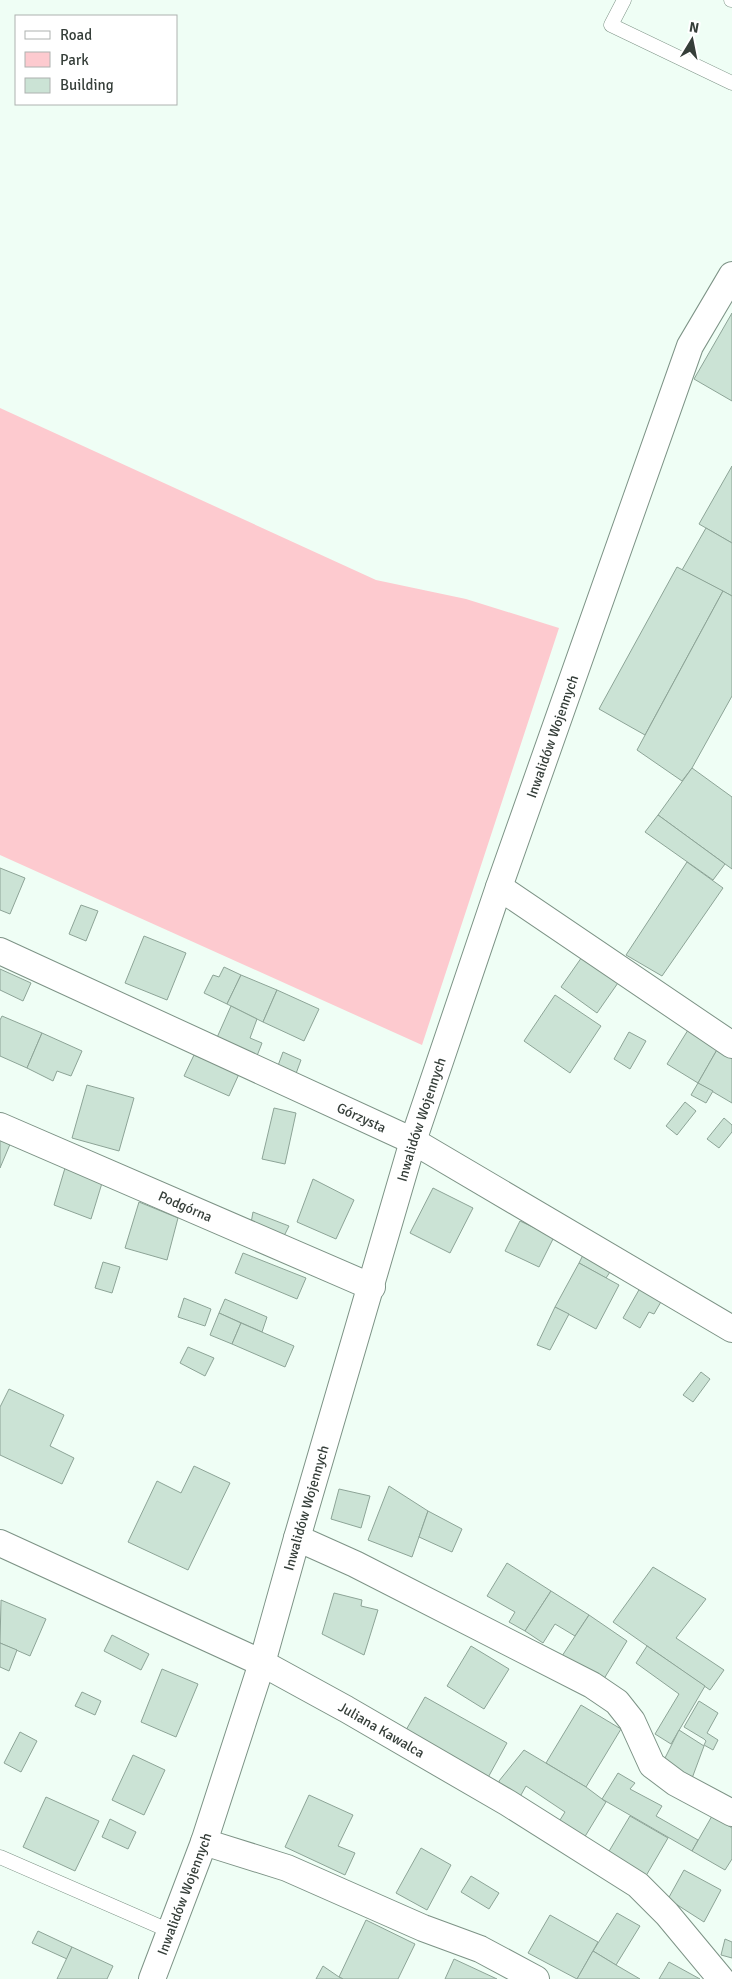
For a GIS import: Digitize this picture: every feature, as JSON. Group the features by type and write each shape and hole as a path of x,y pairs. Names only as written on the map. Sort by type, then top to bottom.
{"street":[{"name":"Inwalidów Wojennych","path":"152,1979 204,1842 262,1663 296,1538 372,1287 413,1141 499,887 690,346 732,276"},
{"path":"499,887 732,1045"},
{"name":"Górzysta","path":"0,951 413,1141 732,1330"},
{"name":"Podgórna","path":"0,1126 372,1287"},
{"path":"296,1538 356,1564 592,1685 616,1702 632,1722 652,1765 676,1783 732,1813"},
{"name":"Juliana Kawalca","path":"0,1543 262,1663 346,1709 508,1803 638,1886 667,1914 721,1979"},
{"path":"204,1842 287,1868 423,1928 480,1949 536,1979"}],"lane":[{"path":"624,0 611,25 732,84"},
{"path":"0,1857 170,1931"}],"green space":[{"path":"0,408 376,580 466,599 559,628 422,1045 0,855"}],"building":[{"path":"732,313 732,401 694,379"},
{"path":"732,466 732,543 699,524"},
{"path":"706,528 732,543 732,596 682,570"},
{"path":"677,567 723,591 645,735 599,709"},
{"path":"723,591 732,596 732,696 692,768 682,781 637,750"},
{"path":"692,768 732,797 732,869 658,815"},
{"path":"658,815 725,864 713,880 645,832"},
{"path":"687,862 723,888 662,976 626,955"},
{"path":"0,868 25,878 10,914 0,910"},
{"path":"81,905 98,911 86,941 69,934"},
{"path":"144,936 186,953 167,1000 125,983"},
{"path":"584,954 620,980 597,1013 561,987"},
{"path":"224,967 241,975 227,1004 204,993 213,975 219,977"},
{"path":"0,969 31,983 23,1001 0,990"},
{"path":"241,975 277,990 263,1022 227,1004"},
{"path":"277,990 319,1009 304,1041 263,1022"},
{"path":"555,995 601,1026 570,1073 524,1041"},
{"path":"231,1006 257,1019 250,1038 262,1043 255,1061 215,1042"},
{"path":"2,1016 42,1033 27,1068 0,1056 0,1020"},
{"path":"688,1030 718,1048 698,1083 667,1064"},
{"path":"629,1032 646,1041 630,1069 614,1059"},
{"path":"42,1033 82,1051 71,1076 57,1071 53,1081 27,1068"},
{"path":"718,1048 732,1057 732,1103 698,1083"},
{"path":"283,1052 301,1060 294,1079 276,1071"},
{"path":"194,1055 239,1074 229,1096 184,1076"},
{"path":"698,1083 713,1091 706,1103 691,1095"},
{"path":"87,1085 134,1098 119,1151 72,1138"},
{"path":"685,1102 696,1111 677,1135 666,1126"},
{"path":"274,1108 296,1113 285,1164 262,1159"},
{"path":"724,1118 732,1125 732,1132 719,1148 707,1139"},
{"path":"0,1138 11,1142 0,1168"},
{"path":"65,1168 102,1183 91,1219 54,1205"},
{"path":"313,1179 354,1200 336,1239 297,1222"},
{"path":"433,1188 473,1208 450,1253 410,1233"},
{"path":"139,1202 178,1218 167,1260 125,1248"},
{"path":"253,1212 289,1226 282,1240 251,1223"},
{"path":"520,1221 554,1237 539,1267 505,1251"},
{"path":"243,1253 306,1278 297,1299 235,1273"},
{"path":"583,1255 612,1269 606,1278 579,1263"},
{"path":"103,1262 120,1267 112,1293 95,1288"},
{"path":"579,1263 619,1285 596,1329 555,1307"},
{"path":"640,1288 662,1300 654,1314 649,1312 640,1328 623,1318"},
{"path":"184,1298 211,1309 205,1326 178,1317"},
{"path":"225,1299 267,1317 262,1332 219,1313"},
{"path":"555,1307 569,1314 550,1350 537,1345"},
{"path":"219,1313 241,1323 232,1344 210,1335"},
{"path":"241,1323 294,1346 285,1367 232,1344"},
{"path":"188,1347 214,1358 205,1376 180,1363"},
{"path":"701,1372 710,1379 693,1402 683,1395"},
{"path":"9,1389 64,1415 50,1446 74,1458 62,1484 0,1455 0,1407"},
{"path":"194,1466 230,1483 188,1570 128,1542 157,1481 181,1493"},
{"path":"389,1486 428,1511 412,1557 368,1540"},
{"path":"339,1489 370,1496 361,1528 331,1519"},
{"path":"428,1511 462,1529 452,1552 419,1537"},
{"path":"507,1563 551,1591 525,1631 509,1622 515,1612 487,1596"},
{"path":"653,1567 706,1599 676,1638 724,1670 710,1690 613,1622"},
{"path":"551,1591 589,1615 575,1636 555,1624 543,1643 525,1631"},
{"path":"334,1593 362,1600 361,1606 378,1610 364,1655 322,1634"},
{"path":"1,1600 46,1619 30,1656 0,1643"},
{"path":"589,1615 627,1641 602,1682 562,1656"},
{"path":"112,1635 149,1654 141,1670 104,1651"},
{"path":"0,1643 17,1650 9,1671 0,1667"},
{"path":"471,1646 509,1669 484,1709 447,1686"},
{"path":"647,1646 705,1686 671,1744 655,1734 679,1694 636,1663"},
{"path":"162,1669 198,1684 176,1737 141,1722"},
{"path":"82,1692 101,1701 95,1715 75,1706"},
{"path":"425,1697 507,1743 485,1783 402,1737"},
{"path":"699,1701 718,1713 707,1733 718,1740 713,1750 704,1745 706,1741 704,1739 684,1727"},
{"path":"581,1705 621,1729 586,1787 546,1763"},
{"path":"679,1730 704,1746 691,1781 661,1766"},
{"path":"20,1732 37,1741 21,1772 4,1763"},
{"path":"524,1750 586,1787 606,1802 581,1843 555,1828 565,1812 526,1786 517,1802 500,1793 499,1781"},
{"path":"133,1755 165,1770 144,1815 112,1800"},
{"path":"618,1773 635,1783 630,1789 662,1806 656,1816 698,1840 692,1851 602,1799"},
{"path":"309,1795 353,1815 338,1846 355,1853 345,1875 285,1847"},
{"path":"46,1797 99,1821 75,1871 23,1847"},
{"path":"630,1816 668,1838 643,1881 605,1858"},
{"path":"712,1816 732,1828 732,1859 725,1870 692,1851"},
{"path":"110,1819 136,1832 128,1849 102,1837"},
{"path":"421,1848 451,1865 427,1910 396,1893"},
{"path":"684,1870 721,1890 704,1922 668,1899"},
{"path":"471,1876 499,1893 489,1909 461,1892"},
{"path":"617,1913 640,1926 616,1965 593,1951"},
{"path":"550,1915 598,1942 577,1979 528,1953"},
{"path":"366,1920 415,1944 398,1979 343,1979 339,1977"},
{"path":"38,1931 72,1947 67,1959 32,1943"},
{"path":"725,1939 732,1942 732,1958 721,1955"},
{"path":"72,1947 113,1966 107,1979 57,1979"},
{"path":"593,1951 616,1965 640,1979 577,1979"},
{"path":"454,1959 497,1979 445,1979"},
{"path":"669,1962 700,1979 659,1979"},
{"path":"323,1966 339,1977 343,1979 316,1979"}]}
